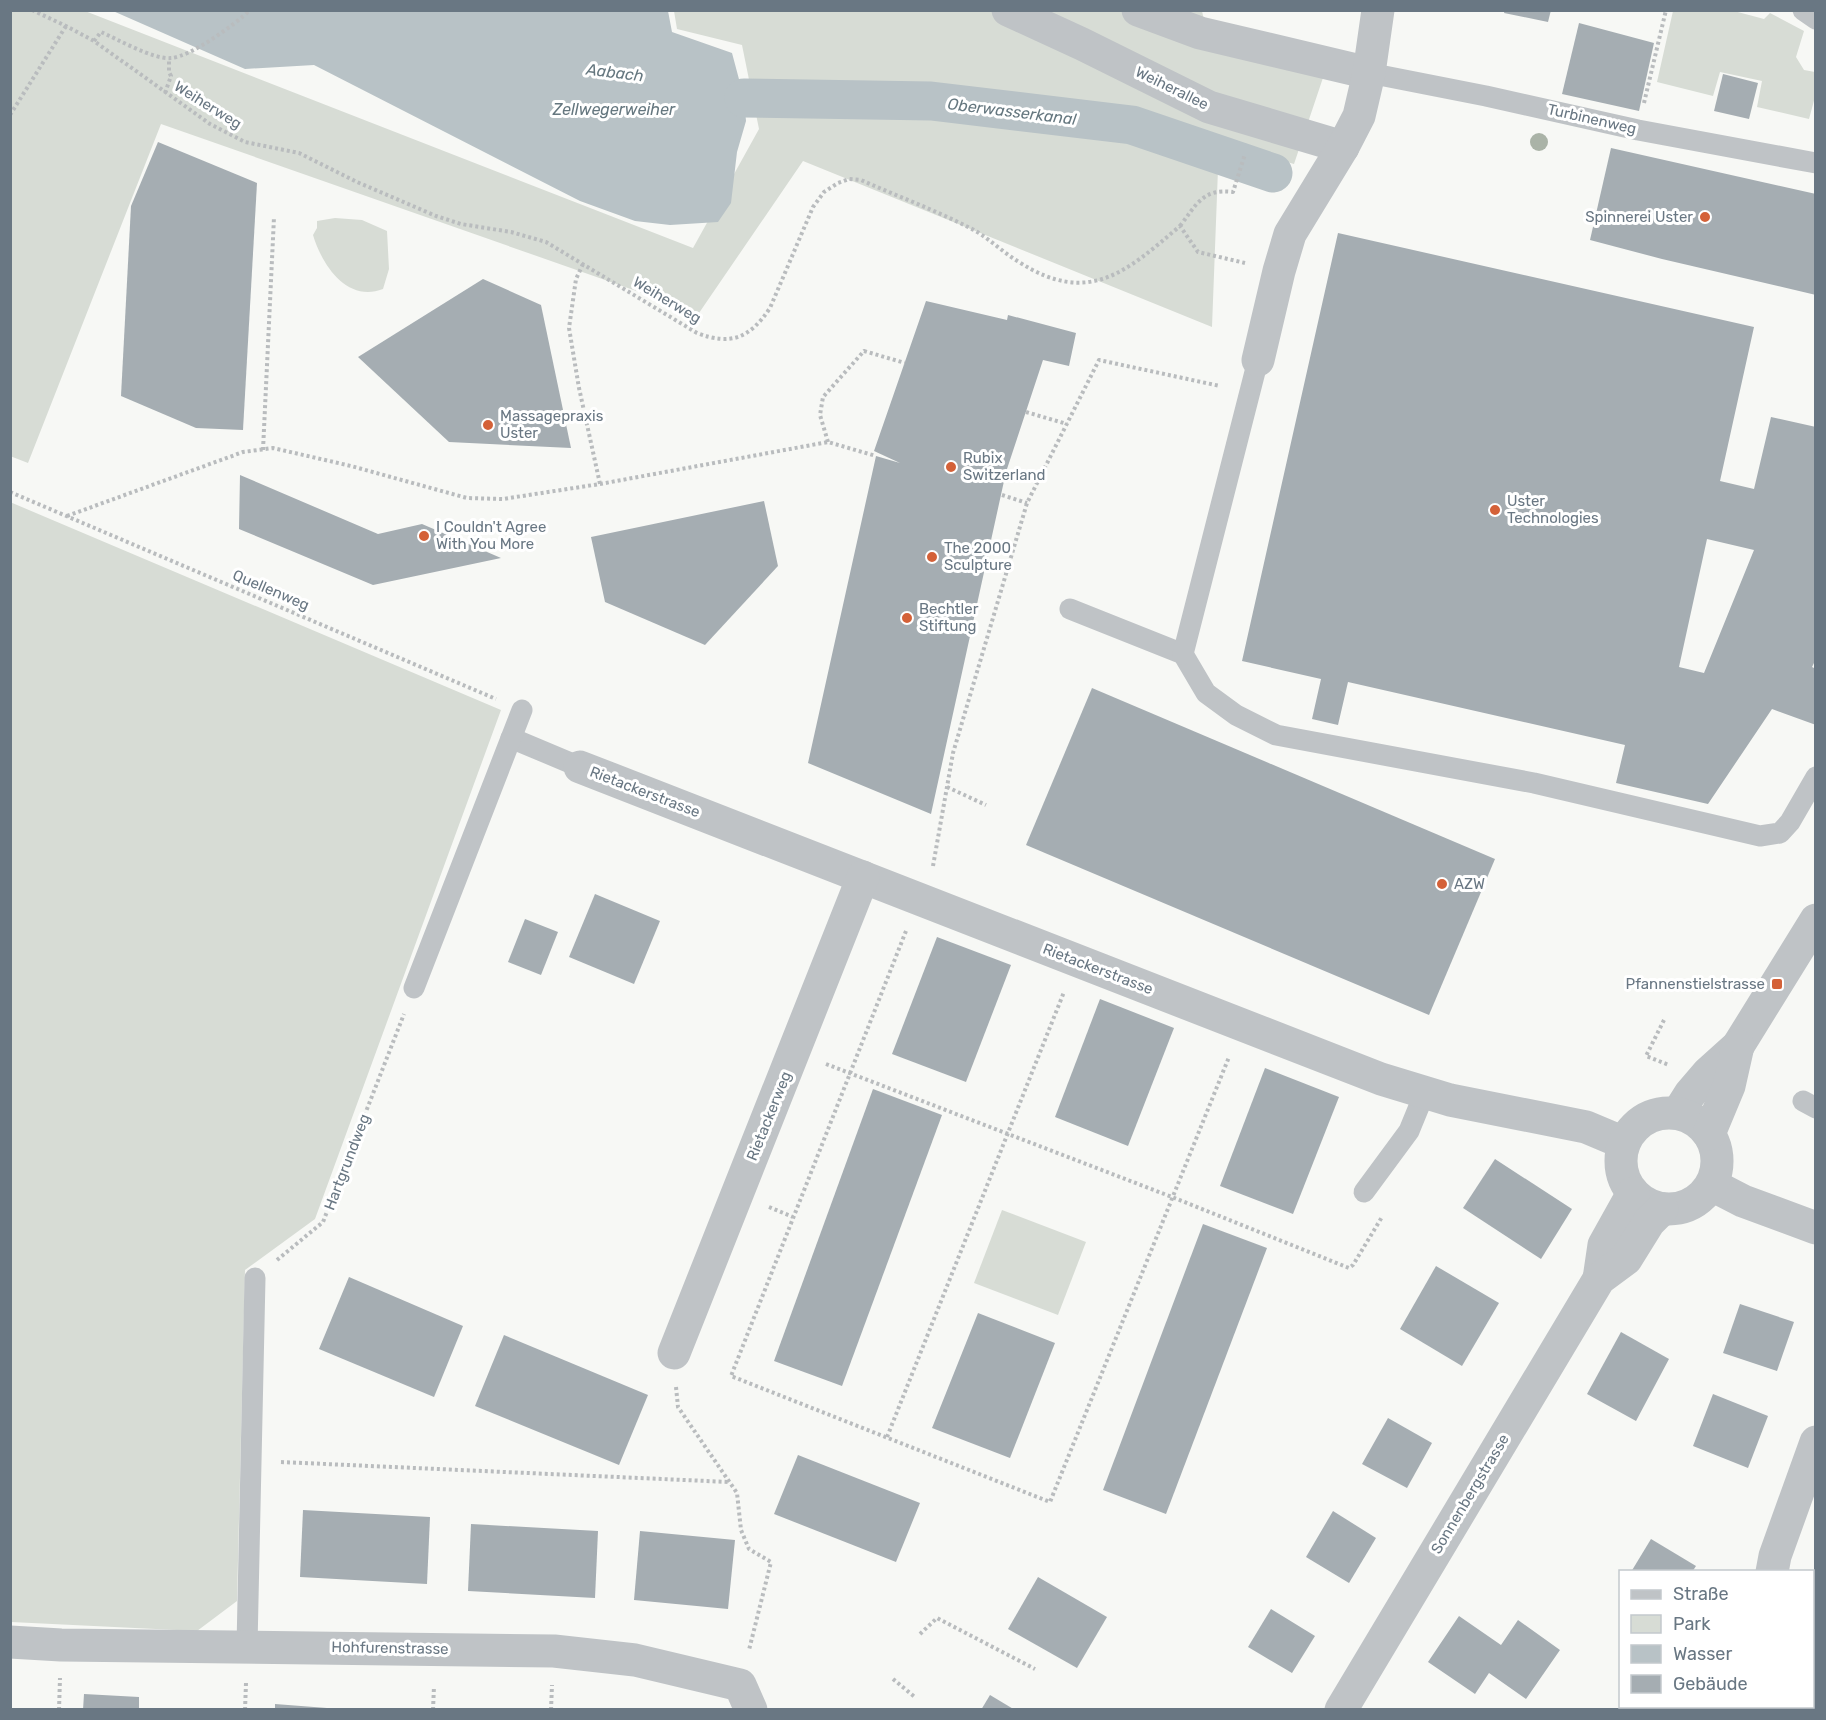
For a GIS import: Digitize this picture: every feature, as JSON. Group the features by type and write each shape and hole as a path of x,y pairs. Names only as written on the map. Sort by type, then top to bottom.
{"street":[{"name":"Weiherallee","path":"1008,10 1209,107 1343,147"},
{"path":"1138,10 1200,33 1369,73"},
{"path":"1258,360 1290,234 1343,147 1359,116 1369,73 1377,10"},
{"name":"Rietackerstrasse","path":"580,767 1381,1079 1450,1100 1586,1127 1624,1143"},
{"name":"Rietackerweg","path":"674,1353 863,877"},
{"path":"1678,1113 1708,1073 1738,1046 1815,920"},
{"path":"1709,1134 1730,1086 1738,1046"},
{"path":"1678,1113 1696,1120 1709,1134 1716,1151 1717,1168 1712,1185 1699,1199 1682,1208 1662,1209 1646,1203 1633,1193 1624,1178 1621,1161 1624,1143 1635,1127 1652,1116 1678,1113"},
{"path":"1712,1185 1743,1201 1815,1228"},
{"name":"Sonnenbergstrasse","path":"1341,1710 1599,1279 1604,1245 1633,1193"},
{"name":"Sonnenbergstrasse","path":"1599,1279 1626,1259 1650,1222 1662,1209"},
{"path":"1772,1570 1775,1556 1815,1442"},
{"name":"Hohfurenstrasse","path":"10,1642 61,1645 554,1651 635,1660 746,1697"}],"lane":[{"path":"1803,10 1815,19"},
{"name":"Turbinenweg","path":"1369,73 1638,130 1815,163"},
{"path":"1184,654 1258,360"},
{"path":"1070,609 1184,654 1206,693 1236,715 1276,735 1534,783 1760,836 1780,833 1790,822 1815,777"},
{"path":"414,988 522,710"},
{"path":"511,738 580,767"},
{"path":"1364,1192 1408,1131 1425,1092"},
{"path":"247,1646 255,1278"}],"path":[{"name":"Weiherweg","path":"32,10 94,41 210,124 245,142 299,153 357,182 436,216 461,224 511,232 546,242 697,333 712,339 726,340 739,337 762,321 770,308 813,207 824,192 849,179 861,180 972,229 1020,263 1048,277 1071,284 1094,283 1129,268 1180,226 1202,197 1220,190 1233,192 1248,146"},
{"path":"94,41 101,32 136,49 169,59 181,56 236,25 250,10"},
{"path":"1638,130 1666,10"},
{"path":"10,115 66,26"},
{"path":"165,93 171,76 169,59"},
{"path":"263,450 274,217"},
{"path":"1180,226 1198,252 1279,271"},
{"path":"583,264 576,279 569,328 579,388 600,484"},
{"path":"828,442 820,415 823,396 864,351 905,363"},
{"path":"935,856 953,753 1027,502 1099,360 1250,392"},
{"path":"1026,412 1067,424"},
{"path":"67,516 243,453 273,448 351,466 467,498 503,499 600,484 828,442 876,456"},
{"name":"Quellenweg","path":"10,492 522,710"},
{"path":"1002,495 1027,502"},
{"path":"947,787 986,805"},
{"path":"908,926 731,1376 1050,1502 1230,1053"},
{"name":"Hartgrundweg","path":"255,1278 323,1222 414,988"},
{"path":"887,1437 1065,988"},
{"path":"1664,1020 1646,1056 1672,1067"},
{"path":"795,1051 1349,1268 1383,1214"},
{"path":"674,1353 678,1407 737,1493 741,1530 749,1549 771,1562 746,1697"},
{"path":"275,1462 729,1482"},
{"path":"920,1634 937,1618 1035,1669"},
{"path":"893,1679 916,1698"}],"green space":[{"path":"10,11 85,11 693,248 759,129 742,45 677,29 674,11 1202,11 1205,25 1331,54 1294,164 1219,143 1212,327 803,161 699,313 161,124 28,463 10,456"},
{"path":"1673,11 1734,11 1764,19 1770,13 1804,31 1796,57 1804,70 1815,72 1815,97 1809,119 1757,107 1762,81 1720,72 1713,96 1657,82"},
{"path":"335,218 362,220 387,231 389,269 383,289 370,292 358,291 347,286 330,269 313,235 317,228 317,221"},
{"path":"10,502 501,710 315,1219 245,1270 237,1601 197,1631 11,1622"},
{"path":"1002,1210 1086,1242 1058,1315 974,1283"}],"water":[{"name":"Zellwegerweiher","path":"113,11 668,11 672,32 732,53 744,98 746,121 737,152 731,203 718,222 670,225 635,221 580,201 314,65 245,69"}],"building":[{"path":"1505,10 1551,10 1548,22 1504,13"},
{"path":"1579,23 1654,43 1639,111 1562,94"},
{"path":"1723,74 1758,83 1749,119 1714,111"},
{"path":"158,142 257,183 243,430 196,428 121,396 131,206"},
{"name":"Spinnerei Uster","path":"1611,148 1816,194 1816,295 1590,240"},
{"name":"Uster Technologies","path":"1338,233 1754,327 1720,481 1754,489 1771,417 1816,427 1816,659 1812,667 1816,669 1816,725 1772,709 1708,804 1616,783 1625,745 1348,682 1338,725 1312,719 1321,679 1242,661","holes":["1707,539 1754,550 1704,673 1679,667"]},
{"path":"483,279 541,305 571,448 449,442 358,357"},
{"name":"Bechtler Stiftung","path":"926,301 1007,320 1008,315 1076,333 1069,366 1043,360 1006,472 931,814 808,763 876,456 900,463 874,451"},
{"path":"240,475 378,534 422,524 501,558 373,585 239,529"},
{"path":"764,501 778,566 705,645 605,602 591,537"},
{"path":"1092,688 1495,859 1429,1015 1026,845"},
{"path":"595,894 660,921 634,984 569,957"},
{"path":"525,919 558,932 541,975 508,962"},
{"path":"937,937 1011,965 966,1082 892,1054"},
{"path":"1100,999 1174,1028 1128,1146 1055,1117"},
{"path":"1265,1068 1339,1097 1293,1214 1220,1186"},
{"path":"873,1089 942,1115 842,1386 774,1361"},
{"path":"1495,1159 1572,1209 1541,1259 1463,1208"},
{"path":"1203,1224 1267,1248 1166,1514 1103,1490"},
{"path":"1436,1266 1499,1303 1462,1366 1400,1329"},
{"path":"349,1277 463,1326 434,1397 319,1349"},
{"path":"1740,1304 1794,1322 1777,1371 1723,1353"},
{"path":"978,1313 1055,1343 1010,1458 932,1428"},
{"path":"1621,1332 1669,1359 1636,1421 1587,1394"},
{"path":"504,1335 648,1395 619,1465 475,1406"},
{"path":"1713,1394 1768,1416 1748,1468 1693,1446"},
{"path":"1388,1418 1432,1443 1407,1488 1362,1464"},
{"path":"798,1455 920,1503 896,1562 774,1514"},
{"path":"303,1510 430,1517 427,1584 300,1577"},
{"path":"1333,1511 1376,1538 1349,1583 1306,1557"},
{"path":"471,1524 598,1531 595,1598 468,1591"},
{"path":"640,1531 735,1540 728,1609 634,1600"},
{"path":"1651,1539 1696,1566 1693,1570 1632,1570"},
{"path":"1038,1577 1107,1617 1077,1668 1008,1629"},
{"path":"1271,1609 1315,1636 1292,1673 1248,1647"},
{"path":"1459,1616 1501,1645 1518,1620 1560,1650 1526,1699 1489,1673 1475,1694 1428,1662"},
{"path":"1814,1657 1816,1657 1816,1710 1793,1710 1794,1708 1814,1708"},
{"path":"84,1694 139,1697 139,1710 83,1710"},
{"path":"990,1695 1015,1710 981,1710"},
{"path":"275,1704 327,1708 327,1710 275,1710"},
{"path":"1622,1708 1670,1708 1670,1710 1622,1710"}],"waterway":[{"name":"Oberwasserkanal","path":"744,98 931,101 1132,125 1273,173"}],"place":[{"name":"Spinnerei Uster","path":"1705,217"},
{"name":"Massagepraxis Uster","path":"488,425"},
{"name":"Rubix Switzerland","path":"951,467"},
{"name":"Uster Technologies","path":"1495,510"},
{"name":"I Couldn't Agree With You More","path":"424,536"},
{"name":"The 2000 Sculpture","path":"932,557"},
{"name":"Bechtler Stiftung","path":"907,618"},
{"name":"AZW","path":"1442,884"},
{"name":"Pfannenstielstrasse","path":"1777,984"}],"water label":[{"name":"Aabach","path":"615,72"}]}
